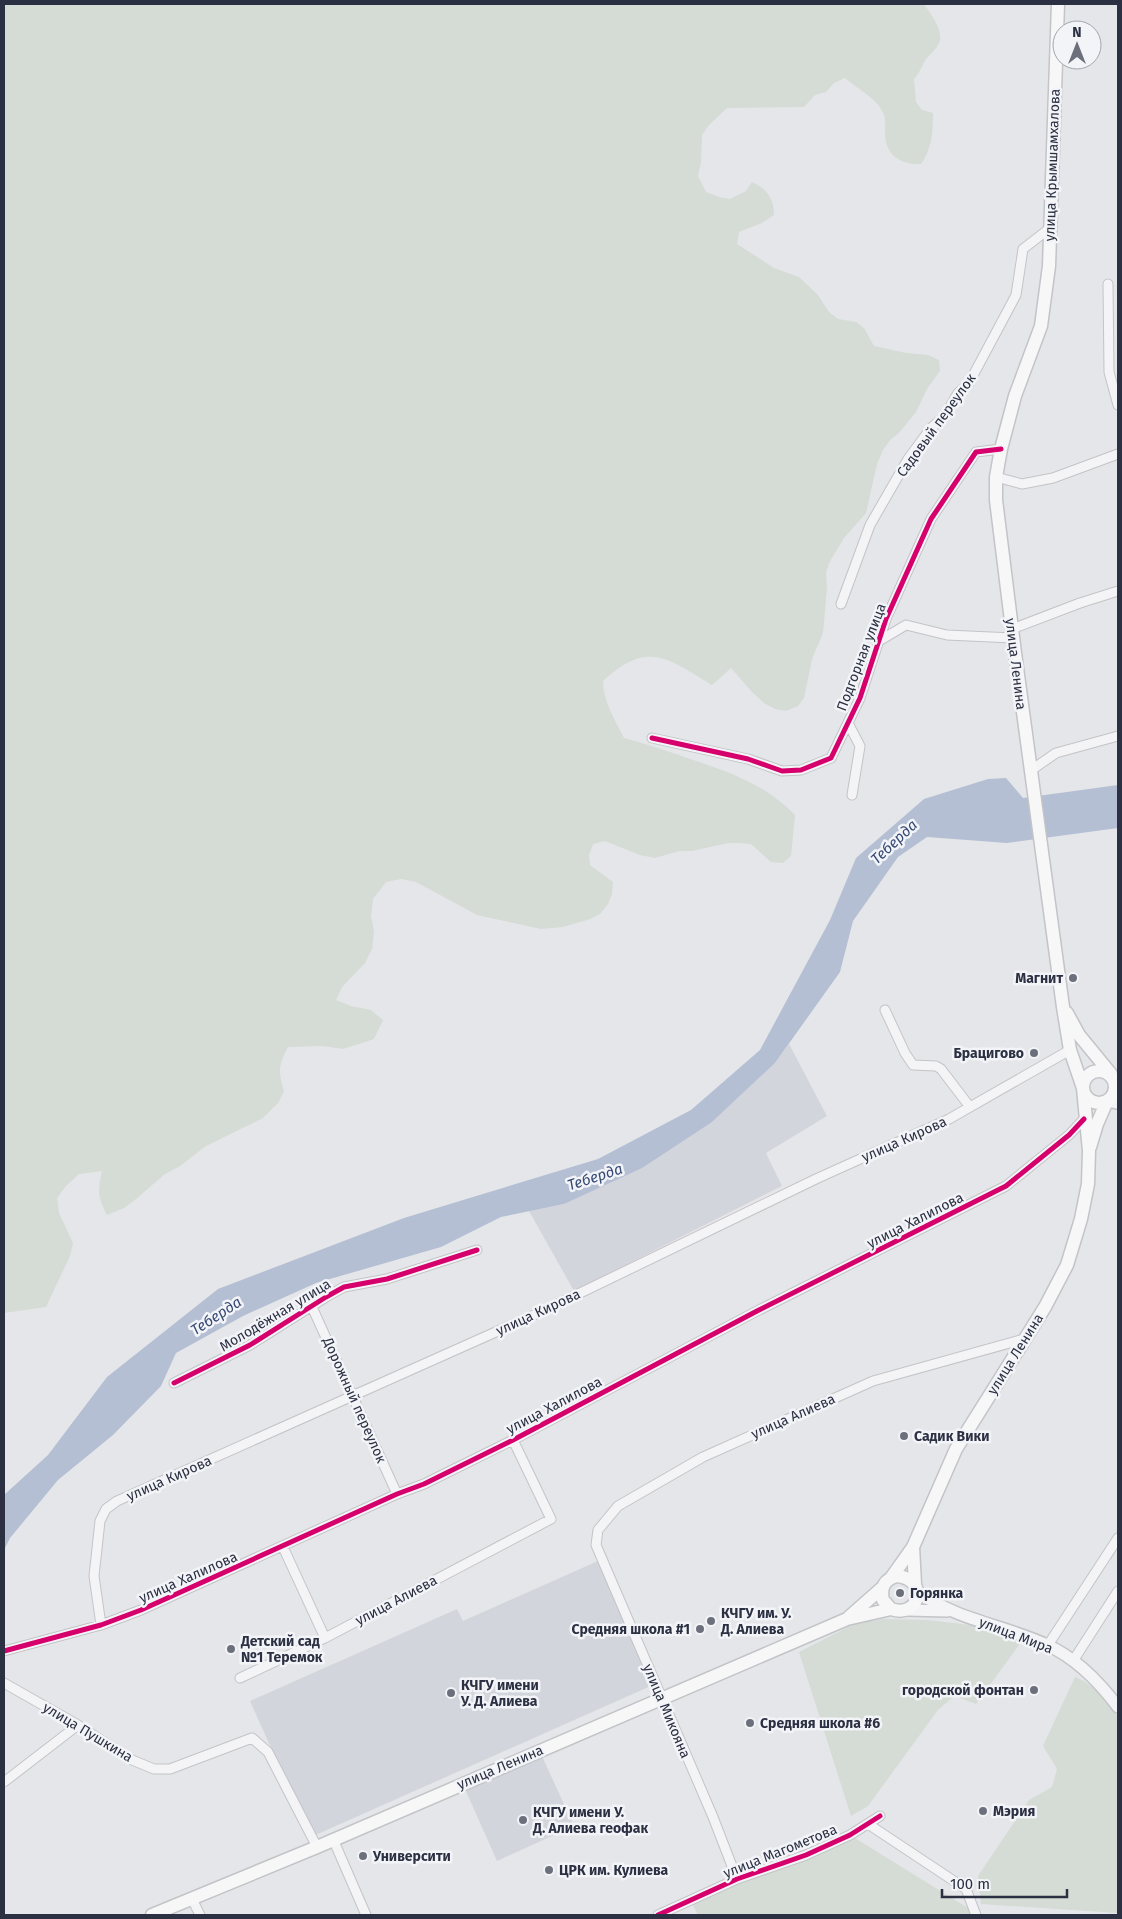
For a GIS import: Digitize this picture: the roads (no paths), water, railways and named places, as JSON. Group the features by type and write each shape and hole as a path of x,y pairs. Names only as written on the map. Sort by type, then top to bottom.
{"main road":[{"name":"улица Крымшамхалова","path":"1041,326 1048,266 1058,4"},
{"name":"улица Ленина","path":"847,1619 887,1582 913,1547 956,1449 1045,1307 1067,1265 1083,1212 1088,1184 1089,1152 1084,1119 1083,1088 1070,1050 1063,1007 1030,771 996,500 996,477 1001,450 1015,396 1041,326"},
{"name":"улица Ленина","path":"1063,1007 1079,1035 1116,1077"},
{"path":"1095,1071 1104,1071 1116,1077 1116,1088 1112,1102 1099,1103 1091,1101 1085,1096 1083,1088 1088,1074 1095,1071"},
{"name":"улица Ленина","path":"1089,1152 1097,1124 1112,1102"},
{"name":"улица Ленина","path":"913,1547 916,1588"},
{"path":"898,1576 905,1576 916,1588 915,1603 907,1610 897,1611 891,1609 883,1600 881,1594 887,1582 898,1576"},
{"name":"улица Ленина","path":"152,1915 317,1847 333,1838 847,1619 891,1609"}],"street":[{"name":"Садовый переулок","path":"841,604 870,525 908,460 931,428 944,417 958,393 969,383 1016,295 1023,249 1050,228"},
{"path":"1108,284 1109,372 1118,405"},
{"name":"Подгорная улица","path":"652,738 748,759 782,771 801,770 831,758 860,698 886,619 931,519 976,452 1001,450"},
{"path":"996,477 1022,484 1053,478 1118,454"},
{"path":"879,641 906,625 947,635 1012,634 1080,603 1118,590"},
{"path":"848,723 860,746 852,795"},
{"path":"1030,771 1056,753 1118,736"},
{"path":"885,1010 905,1053 913,1065 936,1066 941,1069 970,1106"},
{"name":"улица Кирова","path":"100,1625 94,1576 100,1521 106,1509 117,1502 182,1471 354,1397 545,1310 818,1178 948,1119 1070,1050"},
{"name":"улица Халилова","path":"4,1651 100,1625 141,1610 397,1494 424,1484 1006,1186 1069,1135 1084,1119"},
{"name":"Молодёжная улица","path":"174,1383 250,1345 344,1287 387,1279 477,1250"},
{"name":"Дорожный переулок","path":"312,1307 397,1494"},
{"name":"улица Алиева","path":"596,1545 598,1530 618,1506 703,1457 873,1380 1024,1339"},
{"name":"улица Алиева","path":"240,1678 325,1638 551,1520 513,1440"},
{"path":"1048,1645 1118,1538"},
{"name":"улица Микояна","path":"596,1545 738,1879"},
{"path":"283,1547 325,1638"},
{"name":"улица Мира","path":"916,1588 933,1603 951,1611 1048,1645 1073,1661 1103,1687 1118,1708"},
{"path":"1073,1661 1118,1591"},
{"name":"улица Мира","path":"907,1610 951,1611"},
{"name":"улица Пушкина","path":"4,1683 78,1725 132,1760 154,1769 170,1770 252,1738 268,1752 317,1847"},
{"path":"4,1782 78,1725"},
{"name":"улица Магометова","path":"658,1915 738,1879 806,1855 850,1834 880,1816"},
{"path":"868,1824 966,1890 976,1914"},
{"path":"333,1838 366,1915"},
{"path":"192,1899 200,1915"}],"water":[{"name":"Теберда","path":"1006,778 1023,798 1118,785 1118,828 1007,843 927,837 898,857 853,921 840,972 775,1063 712,1122 642,1168 564,1204 501,1217 441,1247 316,1283 243,1316 176,1353 161,1386 113,1435 58,1480 10,1538 4,1550 4,1495 48,1455 107,1377 218,1289 404,1218 598,1159 691,1110 760,1050 830,920 856,858 924,799 988,779"}],"place":[{"name":"Магнит","path":"1073,978"},
{"name":"Брацигово","path":"1034,1053"},
{"name":"Садик Вики","path":"904,1436"},
{"name":"Горянка","path":"900,1593"},
{"name":"КЧГУ им. У. Д. Алиева","path":"711,1621"},
{"name":"Средняя школа #1","path":"700,1629"},
{"name":"Детский сад №1 Теремок","path":"231,1649"},
{"name":"городской фонтан","path":"1034,1690"},
{"name":"КЧГУ имени У. Д. Алиева","path":"451,1693"},
{"name":"Средняя школа #6","path":"750,1723"},
{"name":"Мэрия","path":"983,1811"},
{"name":"КЧГУ имени У. Д. Алиева геофак","path":"523,1820"},
{"name":"Университи","path":"363,1856"},
{"name":"ЦРК им. Кулиева","path":"549,1870"}]}
